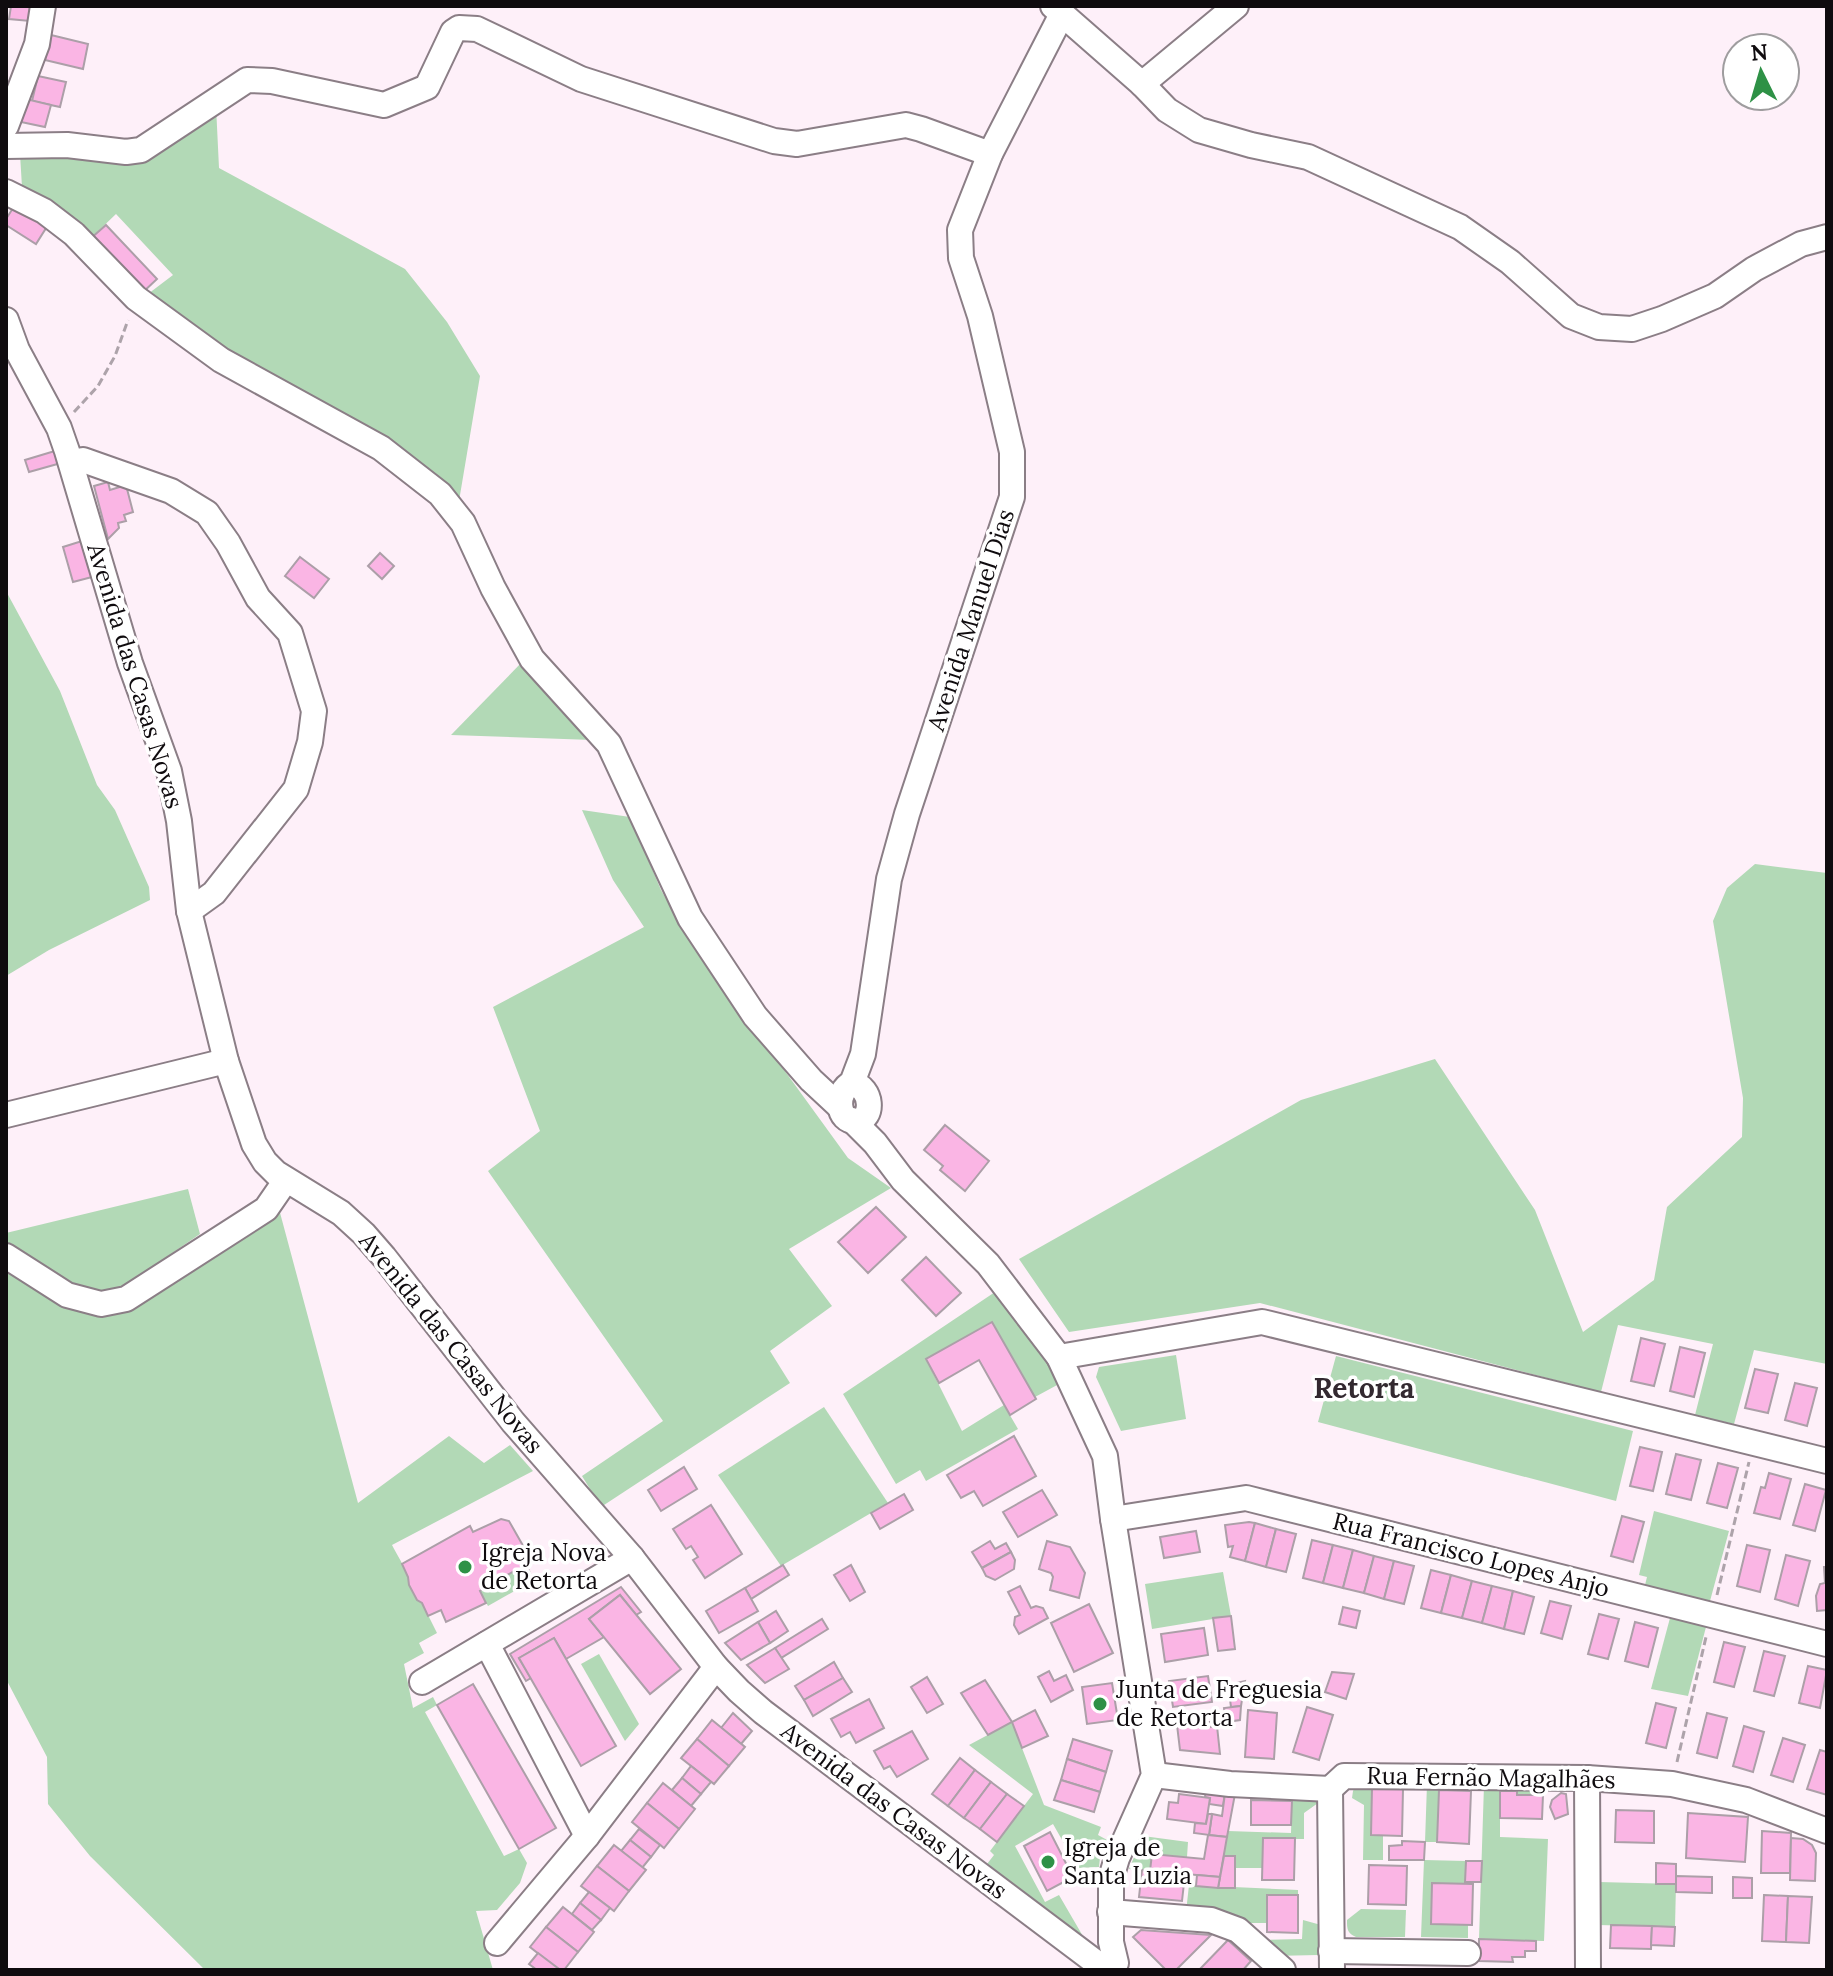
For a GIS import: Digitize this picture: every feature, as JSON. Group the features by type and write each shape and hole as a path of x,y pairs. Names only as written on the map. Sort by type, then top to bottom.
{"street":[{"path":"6,126 37,44 43,6"},
{"path":"1142,84 1236,6"},
{"path":"1057,10 1142,84 1167,110 1199,130 1308,157 1460,227 1510,262 1571,316 1599,327 1632,329 1662,319 1715,296 1754,269 1801,244 1827,237"},
{"name":"Avenida Manuel Dias","path":"854,1100 889,879 907,814 1012,497 1012,452 980,316 961,258 960,230 990,154 1057,10"},
{"path":"6,146 67,145 126,152 141,150 247,80 272,81 384,105 427,87 457,17 581,79 774,141 797,144 906,125 990,154"},
{"path":"6,192 44,211 74,234 136,298 221,360 381,448 440,494 463,523 493,588 532,659 609,744 690,918 755,1016 811,1080 854,1100 875,1143 903,1180 988,1264 1059,1357 1105,1456 1154,1775 1111,1878 1112,1968"},
{"name":"Avenida das Casas Novas","path":"6,320 29,375 59,428 130,663 169,771 179,821 189,911 226,1061 254,1144 265,1162 286,1180 341,1213 364,1234 513,1422 632,1558 716,1667 739,1691 763,1712 1112,1968"},
{"path":"71,462 83,460 171,491 207,513 228,543 258,598 290,633 314,711 310,742 296,789 214,893 189,911"},
{"path":"6,1115 226,1061"},
{"path":"6,1256 67,1295 101,1304 126,1299 266,1209 286,1180"},
{"path":"1059,1357 1262,1322 1827,1461"},
{"name":"Rua Francisco Lopes Anjo","path":"1113,1519 1246,1498 1827,1644"},
{"path":"422,1682 632,1558"},
{"path":"487,1644 587,1836"},
{"path":"497,1943 587,1836 716,1667"},
{"name":"Rua Fernão Magalhães","path":"1154,1775 1230,1784 1330,1789 1344,1776 1587,1778 1672,1784 1746,1800 1827,1831"},
{"path":"1587,1778 1588,1970"},
{"path":"1330,1789 1331,1961 1468,1953"},
{"path":"1110,1912 1211,1920 1238,1930 1283,1970"}],"path":[{"path":"59,428 98,386 115,356 136,298"},
{"path":"1672,1784 1754,1443"}],"green space":[{"path":"216,106 219,168 405,269 447,322 480,376 459,501 144,297 173,275 116,214 90,239 22,187 20,154 125,160"},
{"path":"6,591 60,691 97,785 115,810 149,887 150,900 49,950 6,976"},
{"path":"524,660 592,740 451,735"},
{"path":"582,810 630,817 661,890 689,939 848,1158 891,1188 789,1249 832,1306 770,1351 790,1383 601,1507 582,1476 663,1421 488,1171 540,1131 493,1007 644,927 613,880"},
{"path":"1755,864 1827,873 1827,1364 1754,1350 1734,1424 1695,1415 1713,1344 1618,1325 1601,1392 1260,1303 1069,1332 1019,1259 1301,1100 1435,1059 1535,1210 1583,1332 1654,1280 1667,1207 1742,1137 1743,1098 1713,921 1727,888"},
{"path":"188,1189 200,1234 120,1289 99,1292 70,1284 6,1248 6,1233"},
{"path":"279,1209 358,1503 449,1436 484,1463 510,1445 533,1471 392,1545 413,1594 422,1603 437,1633 419,1643 424,1653 404,1664 413,1708 433,1697 437,1705 425,1712 504,1856 519,1849 527,1863 520,1883 497,1910 476,1911 493,1970 205,1970 90,1856 48,1804 47,1757 6,1679 6,1256 102,1304"},
{"path":"995,1292 1032,1338 1059,1384 1035,1397 992,1322 926,1359 962,1431 1004,1405 1018,1429 926,1481 920,1470 896,1484 843,1394"},
{"path":"1176,1355 1186,1419 1121,1431 1096,1377 1099,1367"},
{"path":"1336,1356 1633,1431 1616,1501 1318,1422"},
{"path":"824,1407 888,1503 781,1566 718,1475"},
{"path":"1654,1511 1729,1531 1710,1601 1645,1585 1647,1577 1639,1575"},
{"path":"516,1570 525,1585 488,1606 480,1591"},
{"path":"1223,1572 1231,1616 1152,1629 1145,1584"},
{"path":"1670,1618 1706,1627 1688,1696 1651,1689"},
{"path":"599,1654 639,1724 625,1741 581,1664"},
{"path":"1012,1722 1044,1805 1101,1827 1098,1835 1109,1841 1099,1867 1078,1868 1053,1824 1015,1846 1045,1902 1059,1895 1084,1938 987,1864 994,1855 990,1851 1033,1794 969,1745"},
{"path":"1403,1784 1403,1789 1372,1788 1371,1835 1383,1835 1383,1860 1363,1860 1364,1805 1352,1798 1355,1787"},
{"path":"1427,1784 1467,1785 1467,1791 1439,1790 1437,1842 1425,1842"},
{"path":"1484,1785 1543,1786 1543,1795 1517,1795 1517,1791 1500,1791 1500,1837 1548,1839 1544,1941 1479,1939"},
{"path":"1292,1794 1316,1797 1318,1803 1304,1813 1304,1839 1263,1839 1262,1868 1235,1868 1235,1856 1224,1856 1228,1831 1291,1833"},
{"path":"1143,1836 1188,1842 1187,1857 1152,1854 1150,1871 1129,1869"},
{"path":"1424,1860 1466,1861 1466,1884 1432,1883 1431,1923 1468,1925 1468,1938 1421,1937"},
{"path":"1599,1882 1676,1884 1675,1927 1598,1925"},
{"path":"1189,1885 1298,1890 1298,1895 1267,1895 1267,1923 1241,1923 1186,1912"},
{"path":"1361,1909 1406,1910 1405,1937 1356,1937 1348,1930 1347,1920"},
{"path":"1303,1920 1321,1925 1322,1952 1318,1955 1273,1956 1257,1940 1302,1939"}],"building":[{"path":"11,6 32,6 30,21 9,19"},
{"path":"51,35 88,44 83,69 45,60"},
{"path":"38,76 66,82 60,107 32,101"},
{"path":"26,99 51,105 45,127 21,122"},
{"path":"15,205 48,225 36,244 6,225 6,219"},
{"path":"106,225 157,279 141,294 90,239"},
{"path":"58,450 61,463 29,472 25,460"},
{"path":"108,482 110,490 126,485 133,512 124,515 126,521 118,523 119,528 108,539 94,486"},
{"path":"82,541 92,577 73,582 63,547"},
{"path":"380,553 394,566 382,579 368,566"},
{"path":"300,557 329,579 314,598 285,576"},
{"path":"945,1125 989,1161 965,1191 940,1170 943,1166 924,1150"},
{"path":"876,1207 906,1237 868,1273 838,1242"},
{"path":"926,1257 961,1293 936,1316 902,1280"},
{"path":"992,1322 1036,1399 1010,1415 979,1360 939,1383 926,1359"},
{"path":"1641,1338 1665,1344 1654,1386 1631,1381"},
{"path":"1680,1347 1705,1353 1694,1397 1670,1391"},
{"path":"1755,1369 1778,1374 1768,1413 1745,1408"},
{"path":"1795,1383 1817,1388 1807,1426 1785,1420"},
{"path":"1014,1436 1036,1476 983,1506 974,1491 961,1498 947,1475"},
{"path":"1640,1447 1662,1452 1653,1491 1630,1486"},
{"path":"1676,1454 1701,1460 1691,1500 1666,1494"},
{"path":"1718,1463 1738,1468 1727,1508 1707,1503"},
{"path":"684,1467 697,1489 661,1511 648,1490"},
{"path":"1769,1473 1791,1479 1780,1519 1754,1513 1761,1487 1765,1488"},
{"path":"1805,1484 1826,1490 1815,1531 1793,1525"},
{"path":"1042,1490 1057,1515 1018,1537 1003,1512"},
{"path":"904,1494 913,1510 880,1529 871,1513"},
{"path":"711,1505 742,1554 705,1578 693,1560 698,1557 691,1546 686,1549 673,1529"},
{"path":"1622,1516 1644,1522 1633,1562 1611,1556"},
{"name":"Igreja Nova de Retorta","path":"501,1519 509,1521 526,1551 524,1559 530,1573 521,1578 516,1570 480,1591 486,1603 446,1622 441,1610 428,1616 409,1585 402,1564 470,1526 473,1532"},
{"path":"1255,1523 1245,1561 1230,1557 1233,1546 1228,1547 1225,1525"},
{"path":"1255,1523 1276,1529 1266,1567 1245,1561"},
{"path":"1276,1529 1296,1534 1286,1572 1266,1567"},
{"path":"1196,1531 1200,1552 1164,1558 1160,1537"},
{"path":"1312,1540 1333,1545 1323,1583 1303,1578"},
{"path":"990,1541 995,1549 1006,1543 1011,1552 982,1568 972,1552"},
{"path":"1047,1541 1070,1547 1085,1573 1079,1598 1050,1590 1051,1573 1039,1569"},
{"path":"1333,1545 1353,1550 1343,1588 1323,1583"},
{"path":"1747,1545 1770,1550 1760,1592 1737,1586"},
{"path":"1353,1550 1374,1556 1364,1593 1343,1588"},
{"path":"1011,1552 1015,1560 1014,1569 995,1580 986,1576 982,1568"},
{"path":"1786,1555 1810,1561 1798,1606 1775,1599"},
{"path":"1374,1556 1394,1561 1384,1599 1364,1593"},
{"path":"1394,1561 1414,1566 1404,1604 1384,1599"},
{"path":"783,1565 789,1575 751,1599 745,1588"},
{"path":"851,1565 865,1592 850,1601 834,1575"},
{"path":"1824,1567 1827,1567 1827,1610 1817,1611 1816,1596 1820,1584 1825,1583"},
{"path":"1431,1570 1451,1575 1441,1613 1421,1608"},
{"path":"1451,1575 1472,1581 1462,1618 1441,1613"},
{"path":"1472,1581 1492,1586 1482,1623 1462,1618"},
{"path":"1020,1586 1031,1608 1043,1608 1048,1618 1019,1634 1014,1625 1015,1617 1020,1615 1008,1592"},
{"path":"1492,1586 1513,1591 1504,1629 1482,1623"},
{"path":"621,1587 641,1612 636,1615 620,1595 589,1619 604,1637 566,1659 554,1638 519,1658 531,1678 526,1681 510,1654"},
{"path":"745,1588 758,1611 719,1633 706,1611"},
{"path":"1513,1591 1534,1597 1524,1634 1504,1629"},
{"path":"620,1595 681,1669 650,1694 589,1619"},
{"path":"1550,1601 1571,1606 1562,1639 1541,1633"},
{"path":"1089,1604 1113,1653 1074,1672 1051,1623"},
{"path":"1343,1607 1360,1611 1356,1628 1339,1624"},
{"path":"776,1611 788,1631 770,1643 758,1622"},
{"path":"1599,1614 1619,1619 1608,1659 1588,1654"},
{"path":"1231,1616 1235,1649 1218,1651 1213,1618"},
{"path":"822,1619 828,1629 781,1658 775,1648"},
{"path":"758,1622 770,1643 741,1660 725,1643"},
{"path":"1635,1622 1658,1628 1648,1667 1625,1661"},
{"path":"1204,1628 1208,1655 1165,1662 1161,1634"},
{"path":"554,1638 616,1746 581,1766 519,1658"},
{"path":"1724,1642 1745,1647 1734,1687 1714,1682"},
{"path":"775,1648 789,1669 765,1683 747,1665"},
{"path":"1764,1651 1785,1656 1774,1696 1754,1691"},
{"path":"834,1662 843,1678 804,1700 795,1686"},
{"path":"1808,1666 1827,1670 1820,1708 1799,1703"},
{"path":"1049,1671 1054,1681 1066,1675 1073,1690 1051,1702 1038,1677"},
{"path":"1332,1672 1354,1674 1346,1699 1325,1692"},
{"path":"1208,1676 1212,1702 1173,1707 1169,1681"},
{"path":"927,1677 943,1704 927,1713 911,1687"},
{"path":"843,1678 852,1692 813,1716 804,1700"},
{"path":"985,1680 1012,1722 988,1735 961,1693"},
{"path":"1245,1681 1241,1706 1231,1707 1228,1685"},
{"name":"Junta de Freguesia de Retorta","path":"1112,1683 1118,1720 1087,1724 1082,1687"},
{"path":"473,1684 556,1828 519,1849 437,1705"},
{"path":"869,1699 884,1728 856,1743 850,1732 841,1737 831,1719"},
{"path":"1656,1703 1676,1708 1666,1748 1646,1743"},
{"path":"1241,1706 1240,1720 1226,1722 1224,1708"},
{"path":"1307,1707 1333,1715 1319,1760 1293,1752"},
{"path":"1035,1710 1048,1736 1022,1748 1012,1722"},
{"path":"1248,1710 1277,1713 1274,1759 1245,1757"},
{"path":"733,1713 752,1731 741,1744 721,1728"},
{"path":"1707,1713 1727,1718 1717,1758 1697,1753"},
{"path":"712,1720 745,1747 729,1766 697,1739"},
{"path":"1209,1722 1209,1727 1217,1726 1220,1754 1180,1750 1177,1725"},
{"path":"1744,1726 1764,1732 1753,1772 1733,1766"},
{"path":"912,1731 928,1759 897,1777 890,1766 884,1769 874,1751"},
{"path":"1783,1738 1805,1745 1793,1782 1771,1775"},
{"path":"697,1739 729,1766 714,1784 681,1758"},
{"path":"1073,1739 1112,1751 1106,1772 1067,1759"},
{"path":"1820,1750 1827,1752 1827,1795 1807,1789"},
{"path":"960,1758 975,1770 948,1806 932,1794"},
{"path":"1067,1759 1106,1772 1100,1792 1061,1780"},
{"path":"691,1766 711,1782 701,1794 682,1778"},
{"path":"975,1770 991,1782 964,1818 948,1806"},
{"path":"682,1778 701,1794 691,1806 672,1790"},
{"path":"1061,1780 1100,1792 1094,1812 1054,1800"},
{"path":"991,1782 1007,1794 980,1829 964,1818"},
{"path":"663,1783 695,1809 679,1829 647,1803"},
{"path":"1372,1788 1403,1789 1402,1836 1371,1835"},
{"path":"1206,1790 1225,1793 1223,1806 1209,1804 1210,1798 1205,1797"},
{"path":"1439,1790 1471,1791 1469,1844 1437,1842"},
{"path":"1500,1791 1517,1791 1517,1795 1543,1795 1542,1819 1500,1818"},
{"path":"1225,1793 1235,1794 1227,1837 1209,1835 1212,1814 1222,1816"},
{"path":"1561,1793 1566,1794 1568,1814 1555,1819 1550,1807 1552,1800"},
{"path":"1007,1794 1024,1806 997,1842 980,1829"},
{"path":"1179,1794 1210,1798 1206,1824 1167,1819 1169,1802 1178,1803"},
{"path":"1251,1800 1292,1801 1291,1825 1251,1825"},
{"path":"647,1803 679,1829 664,1848 632,1822"},
{"path":"1616,1810 1654,1811 1654,1843 1615,1842"},
{"path":"1688,1813 1748,1817 1745,1862 1686,1858"},
{"path":"1208,1814 1212,1814 1209,1835 1194,1833 1195,1823 1206,1824"},
{"path":"639,1829 660,1845 651,1857 630,1840"},
{"path":"1762,1831 1791,1833 1790,1873 1761,1873"},
{"name":"Igreja de Santa Luzia","path":"1050,1832 1073,1877 1047,1891 1024,1846"},
{"path":"1208,1835 1227,1837 1220,1877 1150,1871 1152,1854 1204,1859"},
{"path":"1263,1838 1295,1838 1294,1880 1262,1880"},
{"path":"1791,1838 1803,1839 1812,1845 1816,1853 1815,1881 1790,1880"},
{"path":"630,1840 651,1857 642,1868 621,1851"},
{"path":"1402,1841 1425,1842 1424,1860 1389,1860 1389,1846 1402,1845"},
{"path":"614,1845 646,1870 629,1891 597,1866"},
{"path":"1224,1856 1235,1856 1235,1888 1218,1888"},
{"path":"1466,1861 1482,1861 1481,1882 1465,1882"},
{"path":"1656,1863 1676,1864 1676,1884 1656,1884"},
{"path":"1369,1865 1407,1866 1406,1905 1368,1904"},
{"path":"597,1866 629,1891 614,1911 581,1886"},
{"path":"1142,1870 1185,1874 1182,1901 1139,1897"},
{"path":"1197,1875 1220,1877 1218,1888 1196,1886"},
{"path":"1676,1876 1712,1877 1712,1893 1676,1892"},
{"path":"1733,1877 1752,1878 1752,1898 1733,1898"},
{"path":"1432,1883 1473,1884 1472,1925 1431,1924"},
{"path":"589,1892 610,1908 601,1920 580,1903"},
{"path":"1267,1895 1298,1895 1298,1933 1267,1932"},
{"path":"1764,1895 1788,1896 1786,1942 1762,1941"},
{"path":"1788,1896 1812,1897 1809,1943 1786,1942"},
{"path":"580,1903 601,1920 592,1930 572,1914"},
{"path":"563,1907 594,1932 578,1952 546,1927"},
{"path":"1611,1925 1652,1926 1651,1949 1610,1948"},
{"path":"1652,1926 1675,1927 1674,1946 1651,1945"},
{"path":"546,1927 578,1952 564,1970 559,1970 530,1947"},
{"path":"1141,1930 1211,1935 1176,1970 1166,1970 1133,1937"},
{"path":"1479,1939 1536,1941 1536,1951 1525,1951 1525,1957 1512,1957 1513,1962 1479,1961"},
{"path":"1228,1940 1251,1961 1243,1970 1199,1970"},
{"path":"538,1953 559,1969 537,1970 529,1964"}],"place":[{"name":"Igreja Nova de Retorta","path":"465,1567"},
{"name":"Junta de Freguesia de Retorta","path":"1100,1704"},
{"name":"Igreja de Santa Luzia","path":"1048,1862"}],"district":[{"name":"Retorta","path":"1364,1388"}]}
